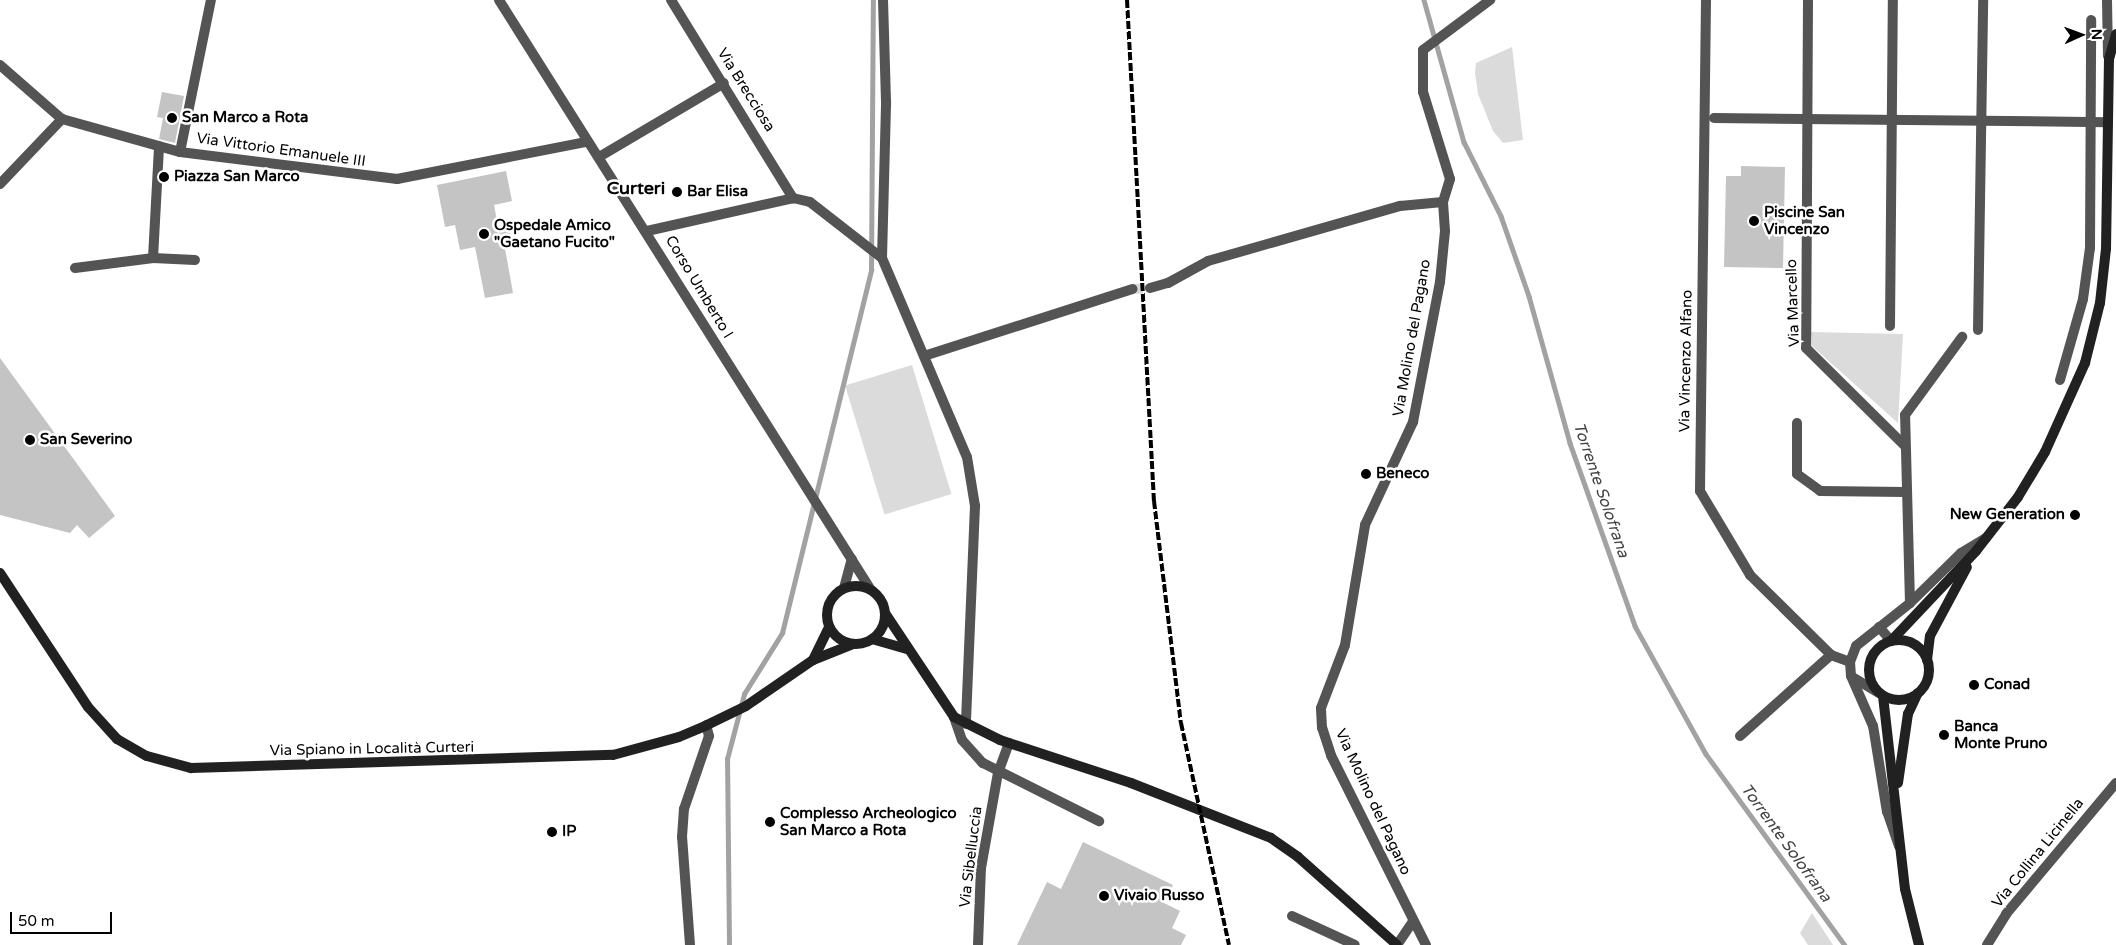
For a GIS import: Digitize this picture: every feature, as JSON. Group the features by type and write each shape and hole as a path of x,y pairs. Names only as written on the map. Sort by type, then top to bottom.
{"main road":[{"path":"1919,945 1905,889 1896,799 1881,695 1870,682 1869,663 1877,649 1891,641 1976,551 2018,496 2044,452 2084,363 2100,303 2106,249 2108,59 2116,34"},
{"path":"1896,799 1908,714 1918,693 1927,680 1930,636 1943,608 1976,551"},
{"name":"Via Spiano in Località Curteri","path":"0,573 88,707 118,739 147,756 191,768 613,755 679,738 746,706 813,660 853,644"},
{"path":"908,649 872,639 853,644 843,642 829,627 827,608 844,588 871,590 878,596 885,613 954,717 1009,744 1131,783 1271,838 1298,857 1397,945"},
{"path":"872,639 884,623 885,613"},
{"name":"Via Spiano in Località Curteri","path":"813,660 829,627"},
{"path":"1891,641 1912,643 1927,660"},
{"path":"1881,695 1900,700 1918,693"}],"street":[{"path":"180,152 211,0"},
{"name":"Corso Umberto I","path":"499,0 586,142 599,157 647,231 871,590"},
{"name":"Via Brecciosa","path":"671,0 724,83 793,198"},
{"path":"879,255 886,102 882,0"},
{"name":"Via Molino del Pagano","path":"1426,945 1331,755 1322,728 1321,708 1345,645 1364,525 1413,422 1440,282 1445,231 1443,202 1450,179 1423,92 1421,67 1428,44 1450,32 1490,0"},
{"name":"Via Vincenzo Alfano","path":"1706,0 1700,491 1750,575 1831,655 1850,662"},
{"name":"Via Marcello","path":"1808,0 1806,348 1904,446"},
{"path":"1890,326 1893,0"},
{"path":"1978,330 1983,0"},
{"path":"2107,0 2116,5"},
{"path":"2107,0 2108,59"},
{"path":"2060,380 2077,326 2089,261 2092,121 2091,20"},
{"path":"0,65 62,119 0,184"},
{"path":"599,157 724,83"},
{"path":"1714,118 2108,122"},
{"name":"Via Vittorio Emanuele III","path":"62,119 180,152 397,179 586,142"},
{"path":"153,258 159,146"},
{"path":"647,231 793,198 810,202 879,255 967,458 975,506 966,724"},
{"path":"1150,288 1168,283 1208,261 1400,206 1443,202"},
{"path":"76,268 153,258 195,260"},
{"path":"924,356 1133,289"},
{"path":"1910,603 1904,446 1905,415 1962,337"},
{"path":"1796,424 1797,474 1820,491 1906,492"},
{"path":"1901,849 1887,812 1873,726 1851,676 1850,662 1856,646 1910,603 1961,554 1987,537"},
{"path":"844,588 852,559"},
{"path":"1879,627 1891,641"},
{"path":"1740,736 1831,655"},
{"path":"1851,676 1881,695"},
{"path":"954,717 962,740 977,758 998,773 1099,821"},
{"path":"690,945 682,837 684,809 709,736 706,725"},
{"name":"Via Sibelluccia","path":"978,945 981,868 998,773 1009,744"},
{"name":"Via Collina Licinella","path":"1987,945 2006,914 2116,783"},
{"path":"1292,916 1355,945"},
{"path":"1397,945 1413,921"}],"shaded area":[{"path":"1512,47 1523,140 1503,143 1493,131 1478,94 1475,73 1476,63"},
{"path":"1811,332 1903,334 1898,423 1812,346"},
{"path":"912,365 951,494 885,515 845,385"},
{"path":"1812,913 1833,945 1808,945 1800,933"}],"building":[{"name":"San Marco a Rota","path":"162,92 184,96 175,143 159,139 163,118 157,117"},
{"name":"Piscine San Vincenzo","path":"1741,166 1785,167 1783,268 1724,267 1726,176 1741,176"},
{"name":"Ospedale Amico \"Gaetano Fucito\"","path":"506,171 512,201 494,205 498,226 508,224 512,242 504,243 513,293 485,298 475,247 460,250 455,225 445,227 437,185"},
{"name":"San Severino","path":"0,358 115,516 89,538 77,525 70,533 0,515"},
{"name":"Vivaio Russo","path":"1083,842 1173,885 1164,903 1180,911 1172,928 1186,935 1181,945 1017,945 1047,882 1061,889"}],"waterway":[{"path":"729,945 727,759 744,694 782,633 871,270 873,0"},
{"name":"Torrente Solofrana","path":"1424,0 1464,142 1501,216 1529,296 1570,443 1635,626 1706,754 1845,945"}],"tunnel":[{"path":"1133,289 1150,288"}],"railway":[{"path":"1127,0 1154,501 1181,723 1229,945"}],"place":[{"name":"San Marco a Rota","path":"172,118"},
{"name":"Piazza San Marco","path":"164,177"},
{"name":"Bar Elisa","path":"677,192"},
{"name":"Piscine San Vincenzo","path":"1754,221"},
{"name":"Ospedale Amico \"Gaetano Fucito\"","path":"484,234"},
{"name":"San Severino","path":"30,440"},
{"name":"Beneco","path":"1366,474"},
{"name":"New Generation","path":"2075,515"},
{"name":"Conad","path":"1974,685"},
{"name":"Banca Monte Pruno","path":"1944,735"},
{"name":"Complesso Archeologico San Marco a Rota","path":"770,822"},
{"name":"IP","path":"552,832"},
{"name":"Vivaio Russo","path":"1104,896"}],"district":[{"name":"Curteri","path":"636,188"}]}
